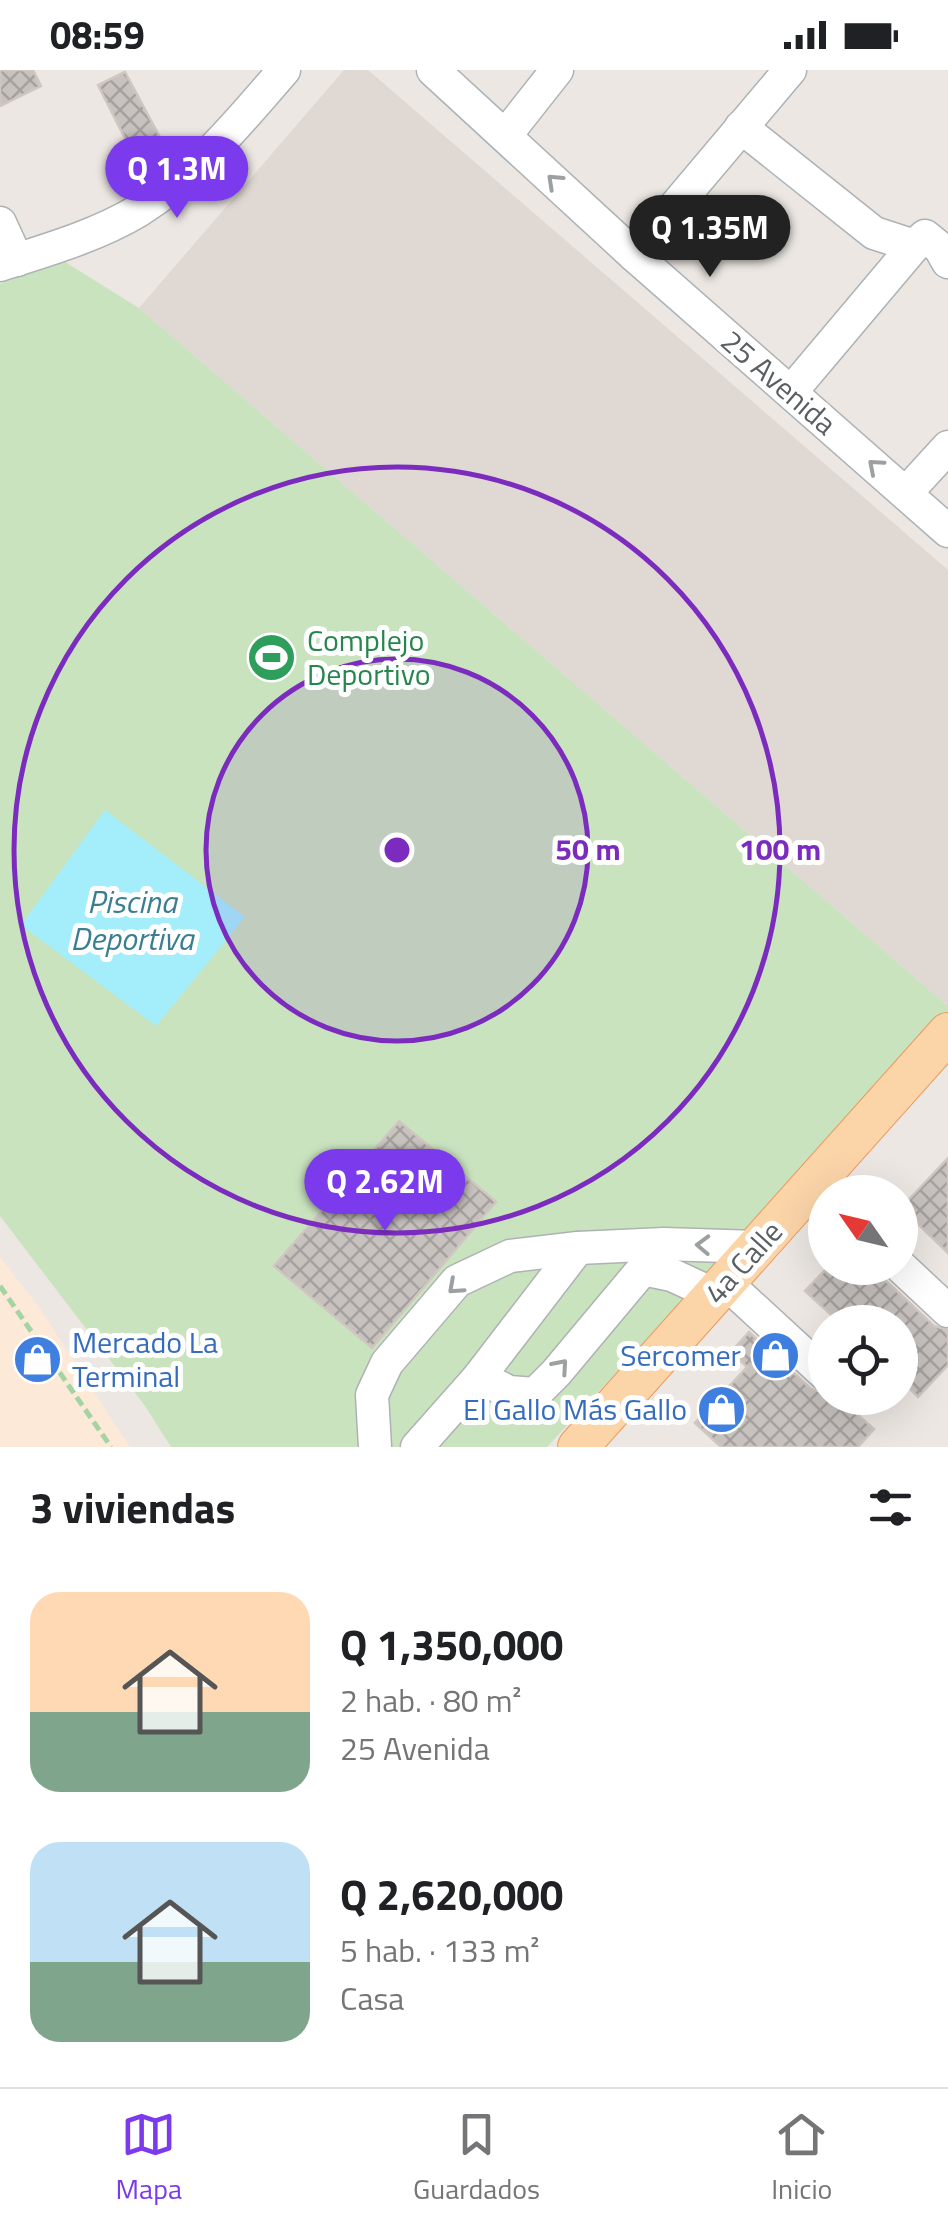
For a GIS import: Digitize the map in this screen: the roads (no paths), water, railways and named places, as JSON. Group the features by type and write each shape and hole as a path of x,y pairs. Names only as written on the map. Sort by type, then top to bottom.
{"main road":[{"name":"4a Calle","path":"838,1175 948,1033"},
{"name":"4a Calle","path":"841,1175 948,1064"},
{"name":"4a Calle","path":"600,1447 726,1294 756,1247 808,1206"},
{"name":"4a Calle","path":"578,1447 808,1209"}],"street":[{"path":"0,223 9,262 96,232 138,210 188,174 284,70"},
{"name":"25 Avenida","path":"434,70 634,255 948,531"},
{"path":"506,136 557,70"},
{"path":"634,255 790,70"},
{"path":"741,127 874,234 914,246"},
{"path":"791,392 925,236 940,248 948,262"},
{"path":"906,494 948,447"},
{"path":"375,1447 372,1395 388,1364 457,1281 510,1256 578,1248 646,1257 756,1247"},
{"path":"416,1447 479,1377 578,1248"},
{"path":"646,1257 672,1275 726,1294 808,1360"},
{"path":"479,1377 510,1392 534,1394 556,1373 646,1257"},
{"path":"918,1283 948,1311"}],"water":[{"name":"Piscina Deportiva","path":"105,810 245,917 156,1026 21,925"}],"place":[{"name":"Complejo Deportivo","path":"272,657"},
{"name":"Sercomer","path":"776,1355"},
{"name":"Mercado La Terminal","path":"37,1359"},
{"name":"El Gallo Más Gallo","path":"722,1409"}]}
